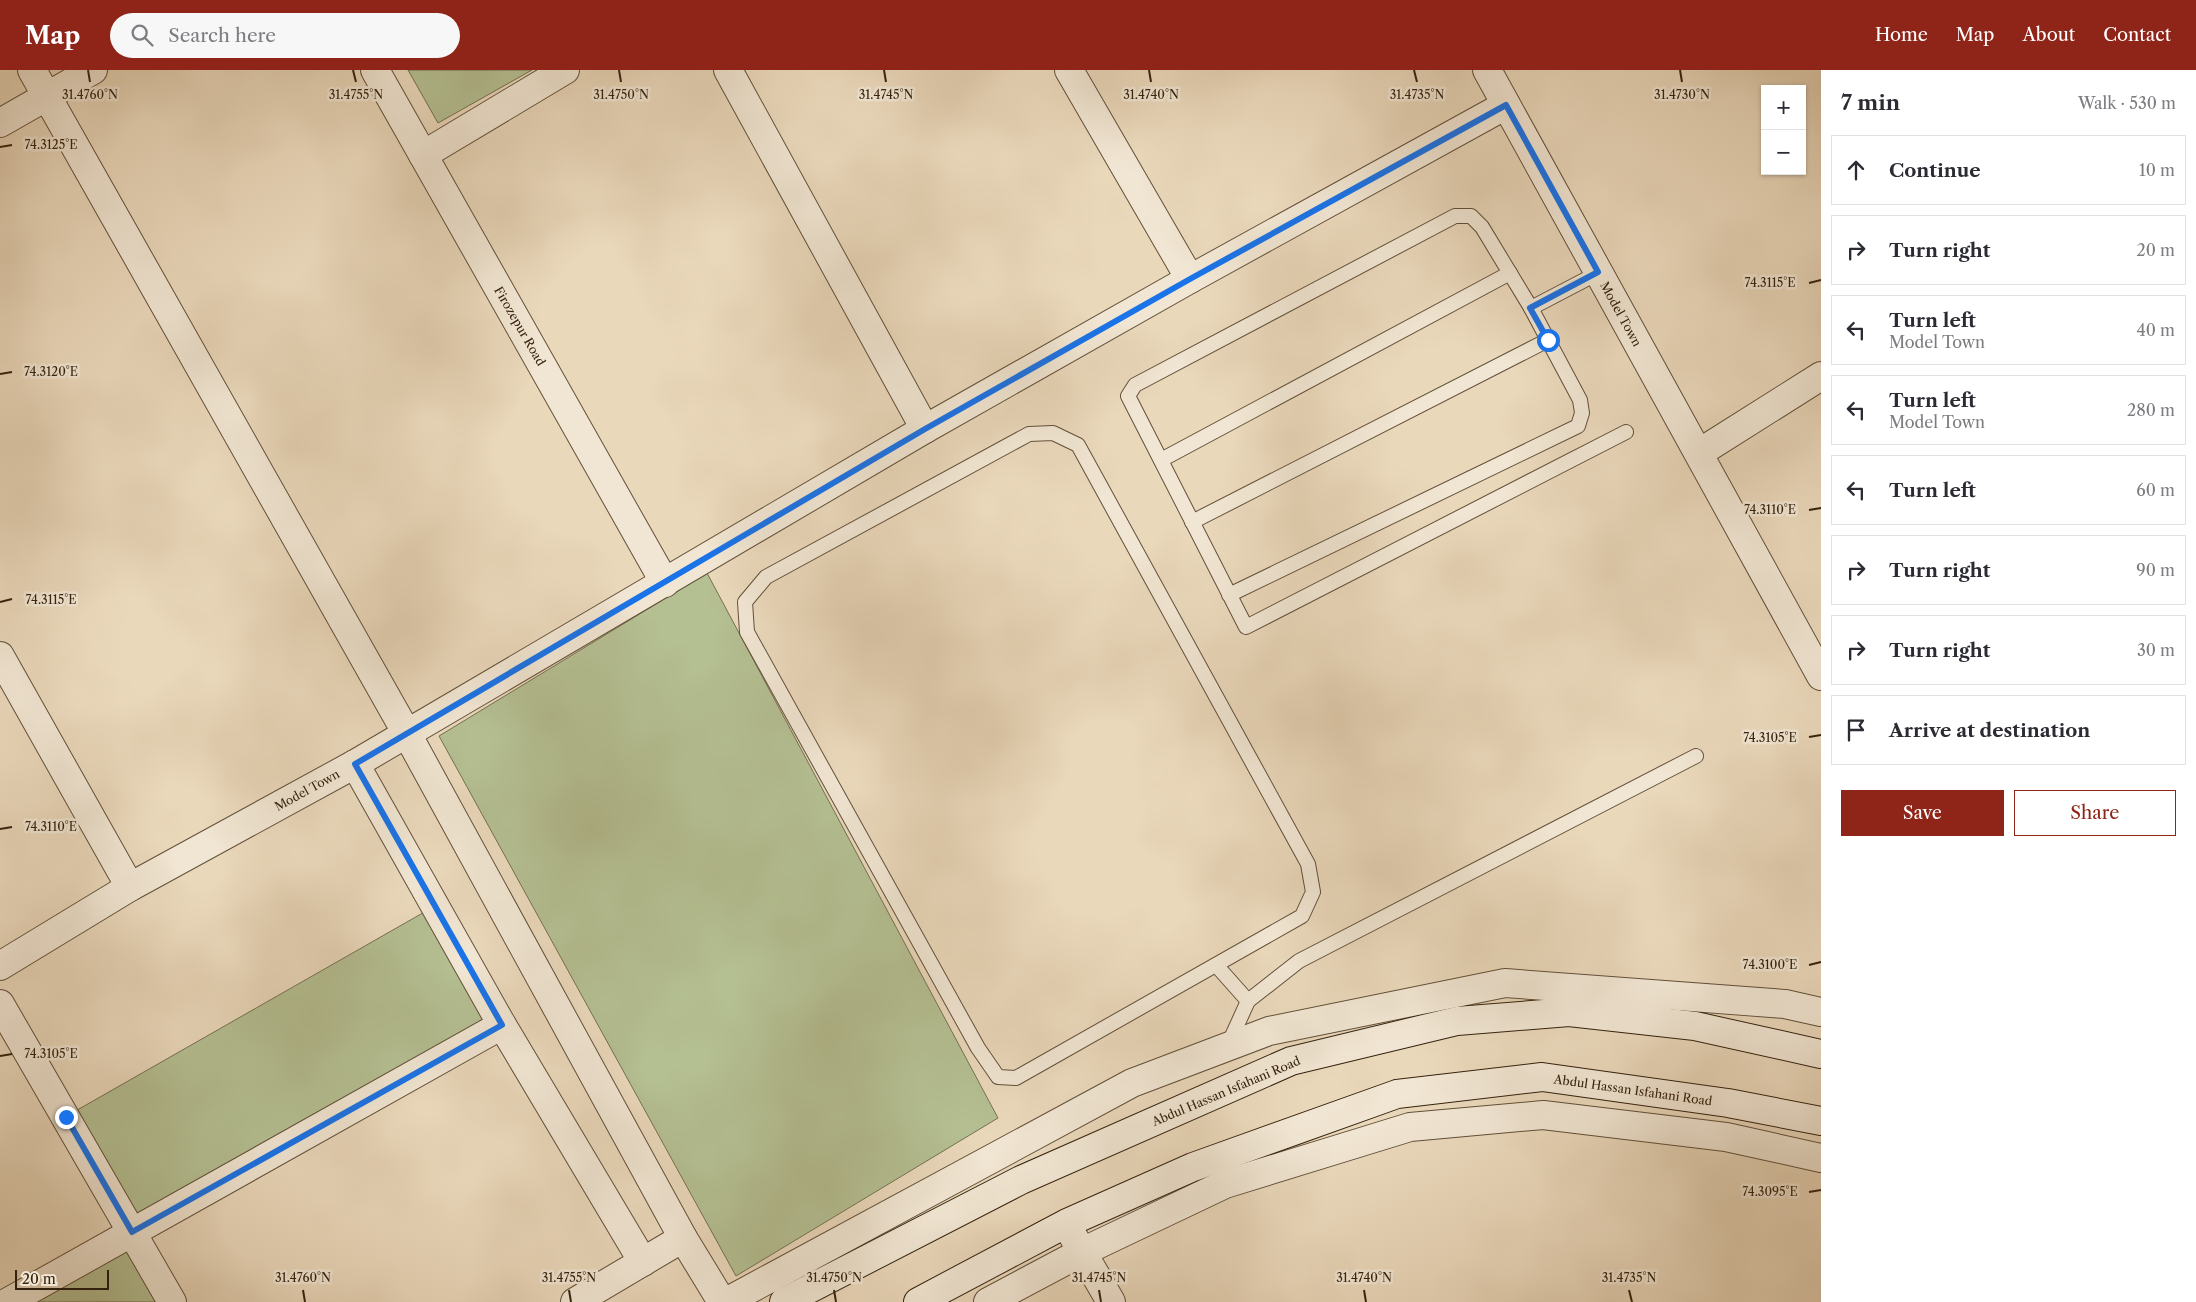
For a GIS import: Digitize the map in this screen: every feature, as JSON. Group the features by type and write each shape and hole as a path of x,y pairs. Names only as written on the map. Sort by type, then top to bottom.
{"street":[{"path":"32,70 406,732 683,1238 722,1302"},
{"path":"0,123 93,70"},
{"name":"Firozepur Road","path":"375,70 665,582"},
{"path":"423,155 565,70"},
{"path":"728,70 925,429"},
{"path":"1069,70 1190,279"},
{"path":"1487,70 1506,105"},
{"name":"Model Town","path":"0,966 130,887 355,764 406,732 925,429 1190,279 1506,105 1821,676"},
{"path":"1699,453 1821,376"},
{"path":"0,656 130,887"},
{"path":"355,764 502,1025 643,1262"},
{"path":"726,1302 1132,1083 1269,1031 1505,983 1785,1004 1821,1012"},
{"path":"0,1004 172,1302"},
{"name":"Abdul Hassan Isfahani Road","path":"784,1302 1021,1180 1291,1061 1457,1021 1569,1012 1695,1026 1821,1054"},
{"path":"8,1302 502,1025"},
{"name":"Abdul Hassan Isfahani Road","path":"918,1302 1066,1223 1193,1167 1397,1094 1542,1077 1728,1104 1821,1121"},
{"path":"988,1302 1082,1252 1224,1184 1410,1127 1543,1115 1726,1137 1821,1158"},
{"path":"1066,1223 1111,1302"},
{"path":"575,1302 683,1238"}],"lane":[{"path":"1230,595 1578,426 1582,413 1580,400 1510,273 1482,227 1471,216 1455,216 1144,380 1135,385 1128,396 1246,627 1626,432"},
{"path":"1530,308 1598,272"},
{"path":"1161,460 1510,273"},
{"path":"1192,522 1548,340"},
{"path":"1053,433 1078,445 1308,864 1313,892 1302,916 1216,964 1016,1078 998,1077 973,1039 748,632 745,602 766,577 1029,434 1053,433"},
{"path":"1228,1046 1248,1001 1299,961 1696,756"},
{"path":"1216,964 1248,1001"}],"green space":[{"path":"408,70 532,70 438,123"},
{"path":"707,573 998,1118 736,1276 439,736"},
{"path":"435,906 502,1025 133,1232 172,1302 8,1302 132,1232 65,1117"}],"route":[{"path":"66,1117 132,1232 502,1025 355,764 406,732 925,429 1190,279 1506,105 1598,272 1530,308 1548,340"}]}
